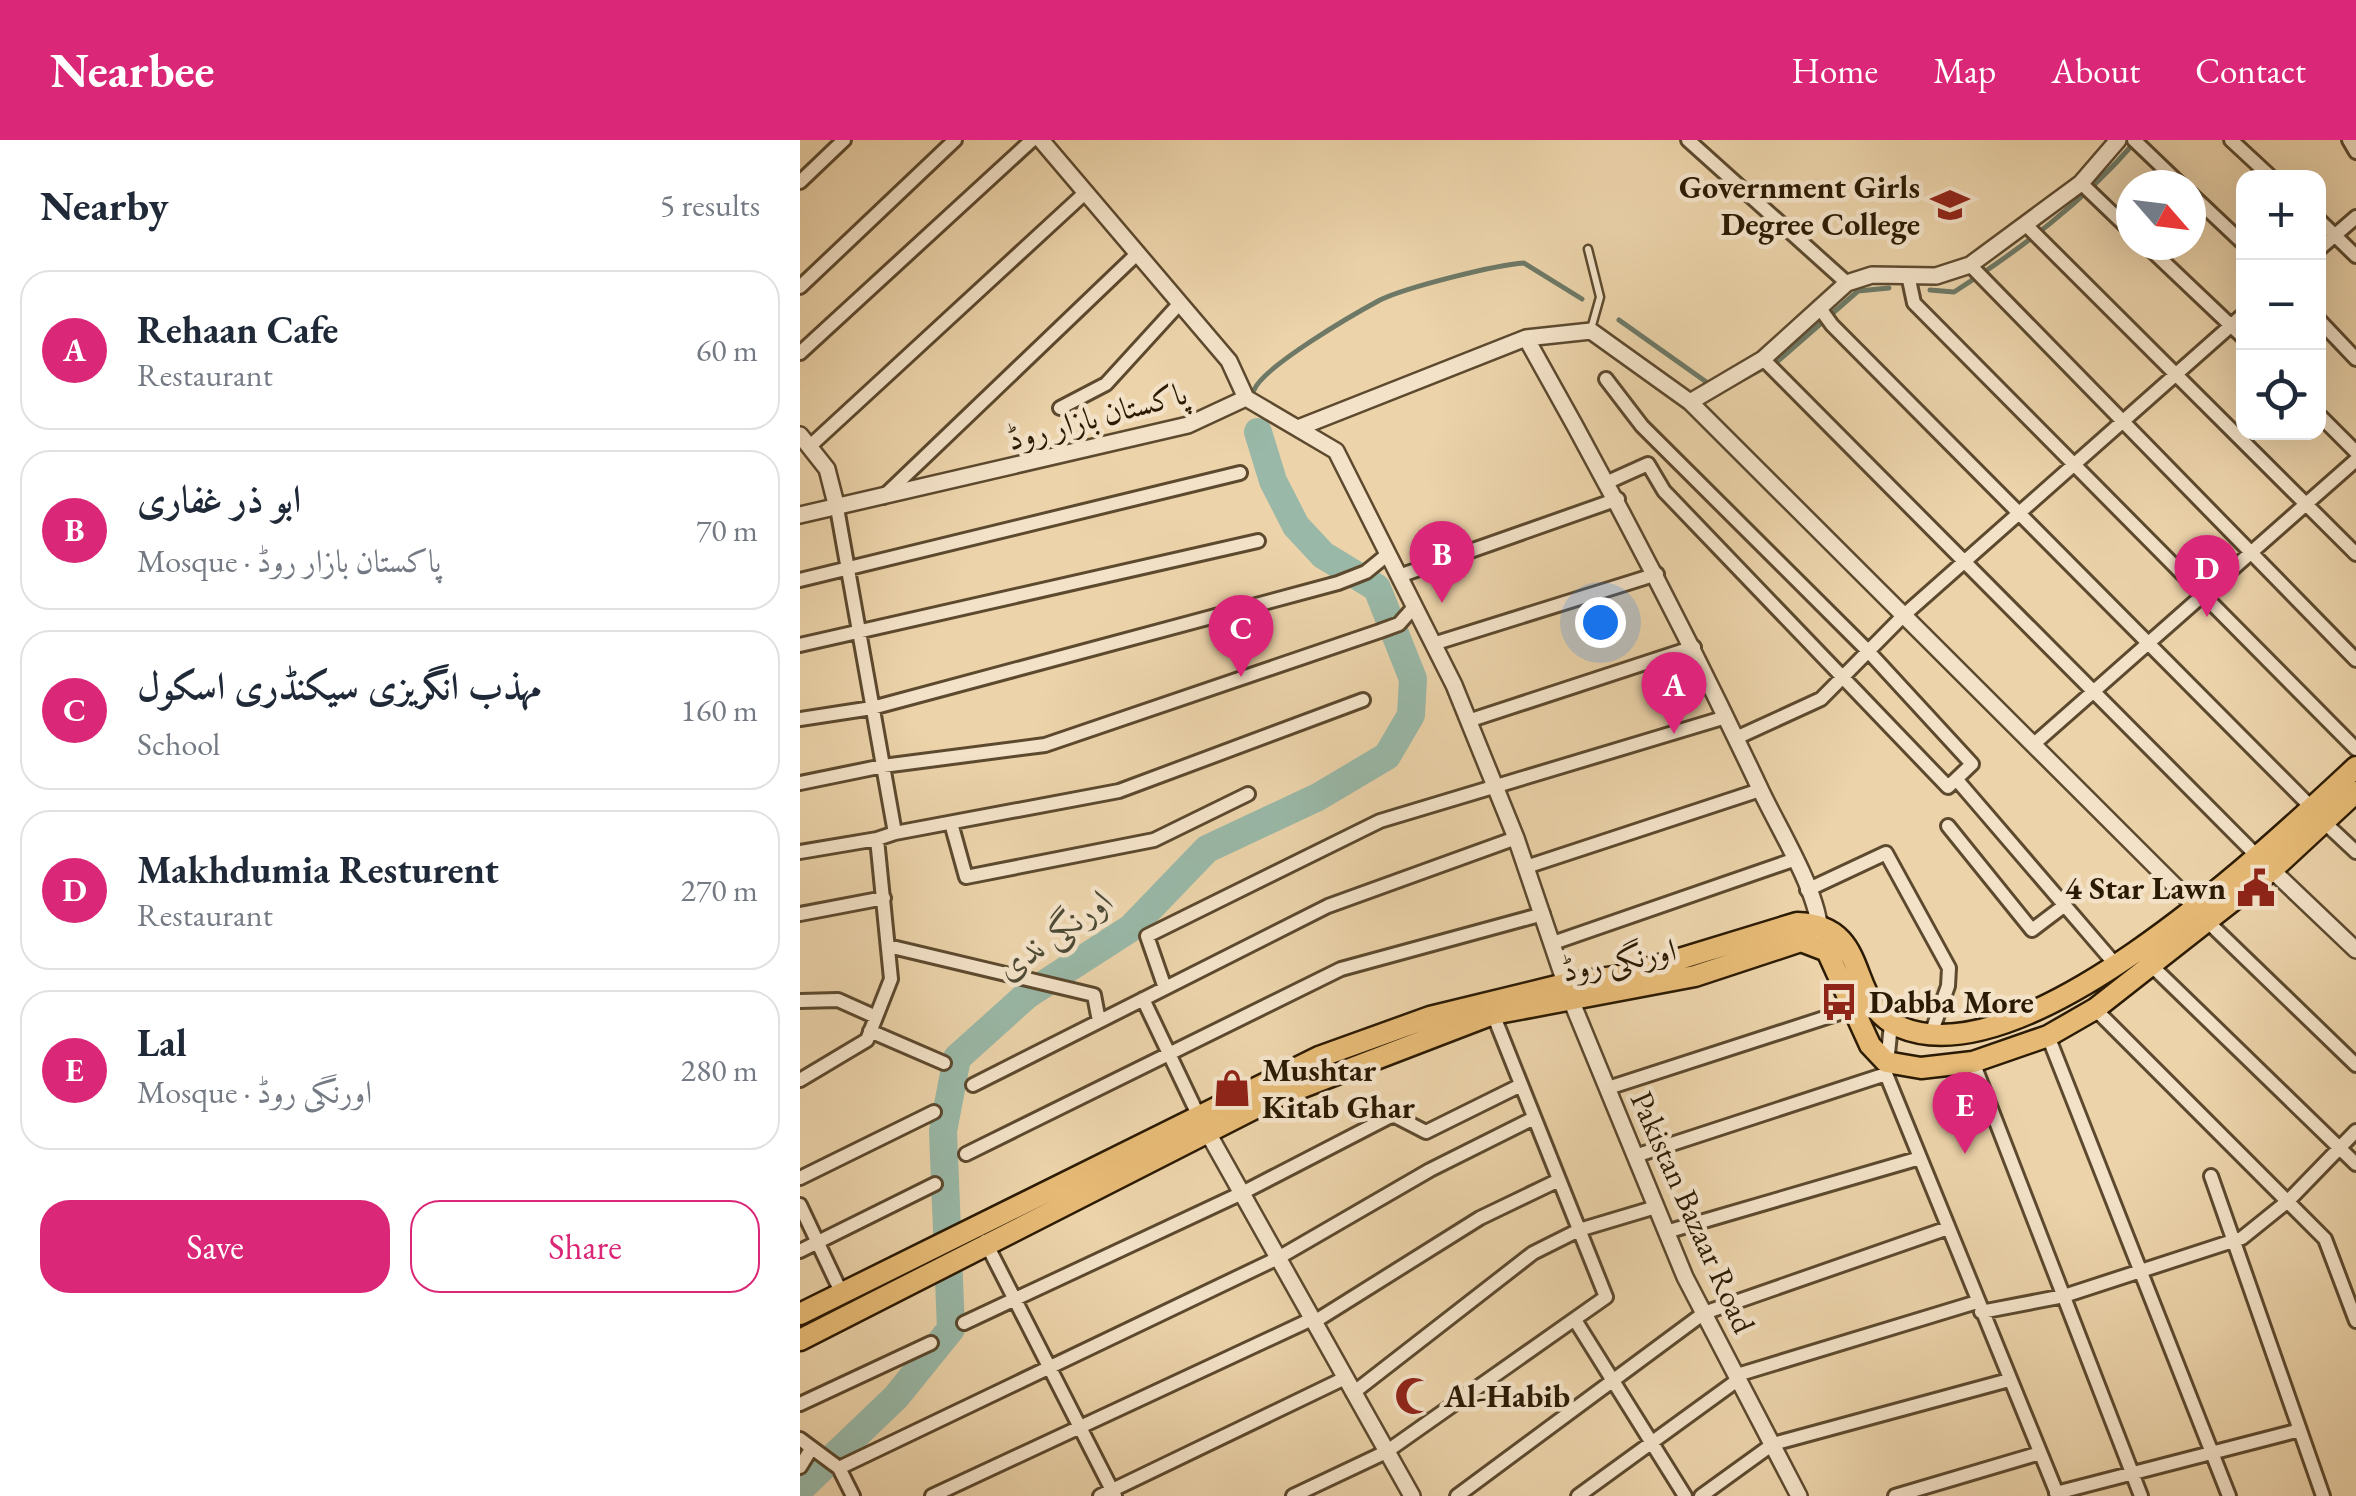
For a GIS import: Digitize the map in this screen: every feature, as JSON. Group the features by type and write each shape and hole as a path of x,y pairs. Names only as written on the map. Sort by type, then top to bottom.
{"main road":[{"path":"1820,924 1840,937 1879,1015 1891,1024 1931,1034 1976,1034 2002,1028 2037,1013 2202,914 2266,865 2318,816 2356,767"},
{"path":"2318,816 2356,792"},
{"path":"1821,948 1870,1045 1886,1068 1921,1068 1973,1062 2048,1036 2094,1009 2152,966 2202,914"},
{"name":"اورنگی روڈ","path":"800,1314 972,1229 1203,1124 1493,1014 1797,923 1820,924"},
{"name":"اورنگی روڈ","path":"800,1340 936,1274 1320,1058 1430,1017 1568,992 1696,976 1801,940 1821,948"}],"street":[{"path":"800,182 844,140"},
{"path":"800,288 954,140"},
{"path":"800,353 1032,140"},
{"path":"1042,140 1229,361 1246,398 1336,451 1468,721 1516,838 1568,992"},
{"path":"1688,140 1847,284"},
{"path":"1690,402 1764,361 1825,315 1847,284 1872,275 1977,274 2033,234 2084,186 2118,140"},
{"path":"2231,140 2263,170"},
{"path":"2138,144 2165,170"},
{"path":"2084,186 2116,217"},
{"path":"895,833 837,508 828,470 804,441 1086,192"},
{"path":"2206,208 2236,236"},
{"path":"2326,243 2356,217"},
{"path":"2326,227 2356,256"},
{"path":"2033,234 2356,554"},
{"path":"880,499 1138,253"},
{"path":"2162,260 2236,330"},
{"path":"1977,274 2356,660"},
{"path":"1908,275 1914,303 2356,749"},
{"path":"1060,408 1106,384 1180,303"},
{"path":"1825,315 2356,852"},
{"path":"1736,738 1821,699 1904,615 2236,321"},
{"path":"2326,327 2356,358"},
{"path":"1298,428 1526,338 1590,331 1690,402 2356,1065"},
{"path":"1526,338 1618,499 1694,648 1806,890 1820,924 1821,948"},
{"path":"1764,361 1962,564 2356,950"},
{"path":"1606,379 1642,426 1868,651 1972,764 1948,787 1664,491 1648,464 1608,482"},
{"name":"پاکستان بازار روڈ","path":"800,515 1188,425 1246,398"},
{"path":"2326,422 2356,452"},
{"path":"2035,743 2356,460"},
{"path":"800,580 1240,473"},
{"path":"1399,576 1618,499"},
{"path":"800,645 1258,541"},
{"path":"800,718 872,708 1338,583 1366,572 1388,554"},
{"path":"1433,644 1657,574"},
{"path":"800,783 883,766 1046,745 1399,624 1414,607"},
{"path":"1468,721 1694,648"},
{"path":"800,852 1119,791 1363,700"},
{"path":"1165,988 1147,936 1380,820 1496,789 1726,716"},
{"path":"1957,780 2115,964"},
{"path":"1526,867 1760,790"},
{"path":"950,823 966,877 1154,840 1248,794"},
{"path":"1948,826 2032,930 2065,906"},
{"path":"973,1085 1328,906 1516,838"},
{"path":"800,1080 867,1040 890,980 877,839"},
{"path":"1806,890 1886,852 1948,968 1948,986 1931,1034"},
{"path":"1552,943 1793,860"},
{"path":"800,914 884,898"},
{"path":"966,1154 1341,969 1543,914"},
{"path":"888,946 1080,995 1094,995 1100,1021"},
{"path":"2152,966 2356,1164"},
{"name":"Pakistan Bazaar Road","path":"1568,992 1666,1232 1800,1496"},
{"path":"1142,999 1203,1124 1412,1496"},
{"path":"800,1001 838,1000 876,1016"},
{"path":"2094,1009 2326,1239 2351,1295 2356,1321"},
{"path":"1608,1088 1852,1010"},
{"path":"1293,1496 1386,1452 1606,1298 1493,1014"},
{"path":"1891,1024 1886,1068 2057,1494 2300,1430"},
{"path":"870,1031 944,1062"},
{"path":"2048,1036 2229,1496"},
{"path":"1973,1062 2142,1496"},
{"path":"1635,1156 1886,1068"},
{"path":"964,1323 1242,1193 1393,1115 1426,1132 1522,1086"},
{"path":"800,1178 934,1112"},
{"path":"837,1466 1278,1258 1430,1170 1534,1118"},
{"path":"1578,1496 1738,1377 1979,1307 2064,1296 2234,1241 2288,1201 2356,1131"},
{"path":"1666,1232 1920,1158"},
{"path":"2212,1176 2323,1496"},
{"path":"932,1496 1313,1320 1480,1218 1559,1180"},
{"path":"800,1251 935,1184"},
{"path":"800,1206 842,1294"},
{"path":"972,1229 978,1251 1014,1299 1080,1427 1109,1494 1349,1386 1533,1254 1579,1230 1656,1207"},
{"path":"1457,1496 1704,1313 1948,1228"},
{"path":"1575,1320 1685,1496"},
{"path":"800,1404 931,1343"},
{"path":"1702,1496 1774,1444 2010,1380"},
{"path":"800,1467 809,1447 837,1466 853,1496"},
{"path":"1895,1496 2040,1452"}],"lane":[{"path":"1588,248 1600,297 1590,331"}],"waterway":[{"path":"1930,290 1954,292 2003,259 2073,204 2135,142"},
{"path":"1254,390 1274,368 1331,328 1380,300 1430,283 1524,263 1582,299"},
{"path":"1730,386 1779,360 1858,291 1889,288"},
{"path":"1619,320 1712,386"},
{"name":"اورنگی ندی","path":"800,1489 896,1397 951,1329 943,1131 957,1058 1027,995 1131,928 1207,849 1318,797 1387,756 1411,715 1413,679 1377,588 1323,555 1296,526 1273,481 1258,432"}],"place":[{"name":"Government Girls Degree College","path":"1950,205"},
{"name":"ابو ذر غفاری","path":"1442,603"},
{"name":"Makhdumia Resturent","path":"2207,617"},
{"name":"مہذب انگریزی سیکنڈری اسکول","path":"1241,677"},
{"name":"Rehaan Cafe","path":"1674,734"},
{"name":"4 Star Lawn","path":"2256,888"},
{"name":"Dabba More","path":"1839,1002"},
{"name":"Mushtar Kitab Ghar","path":"1232,1088"},
{"name":"Lal","path":"1965,1154"},
{"name":"Al-Habib","path":"1414,1396"}]}
